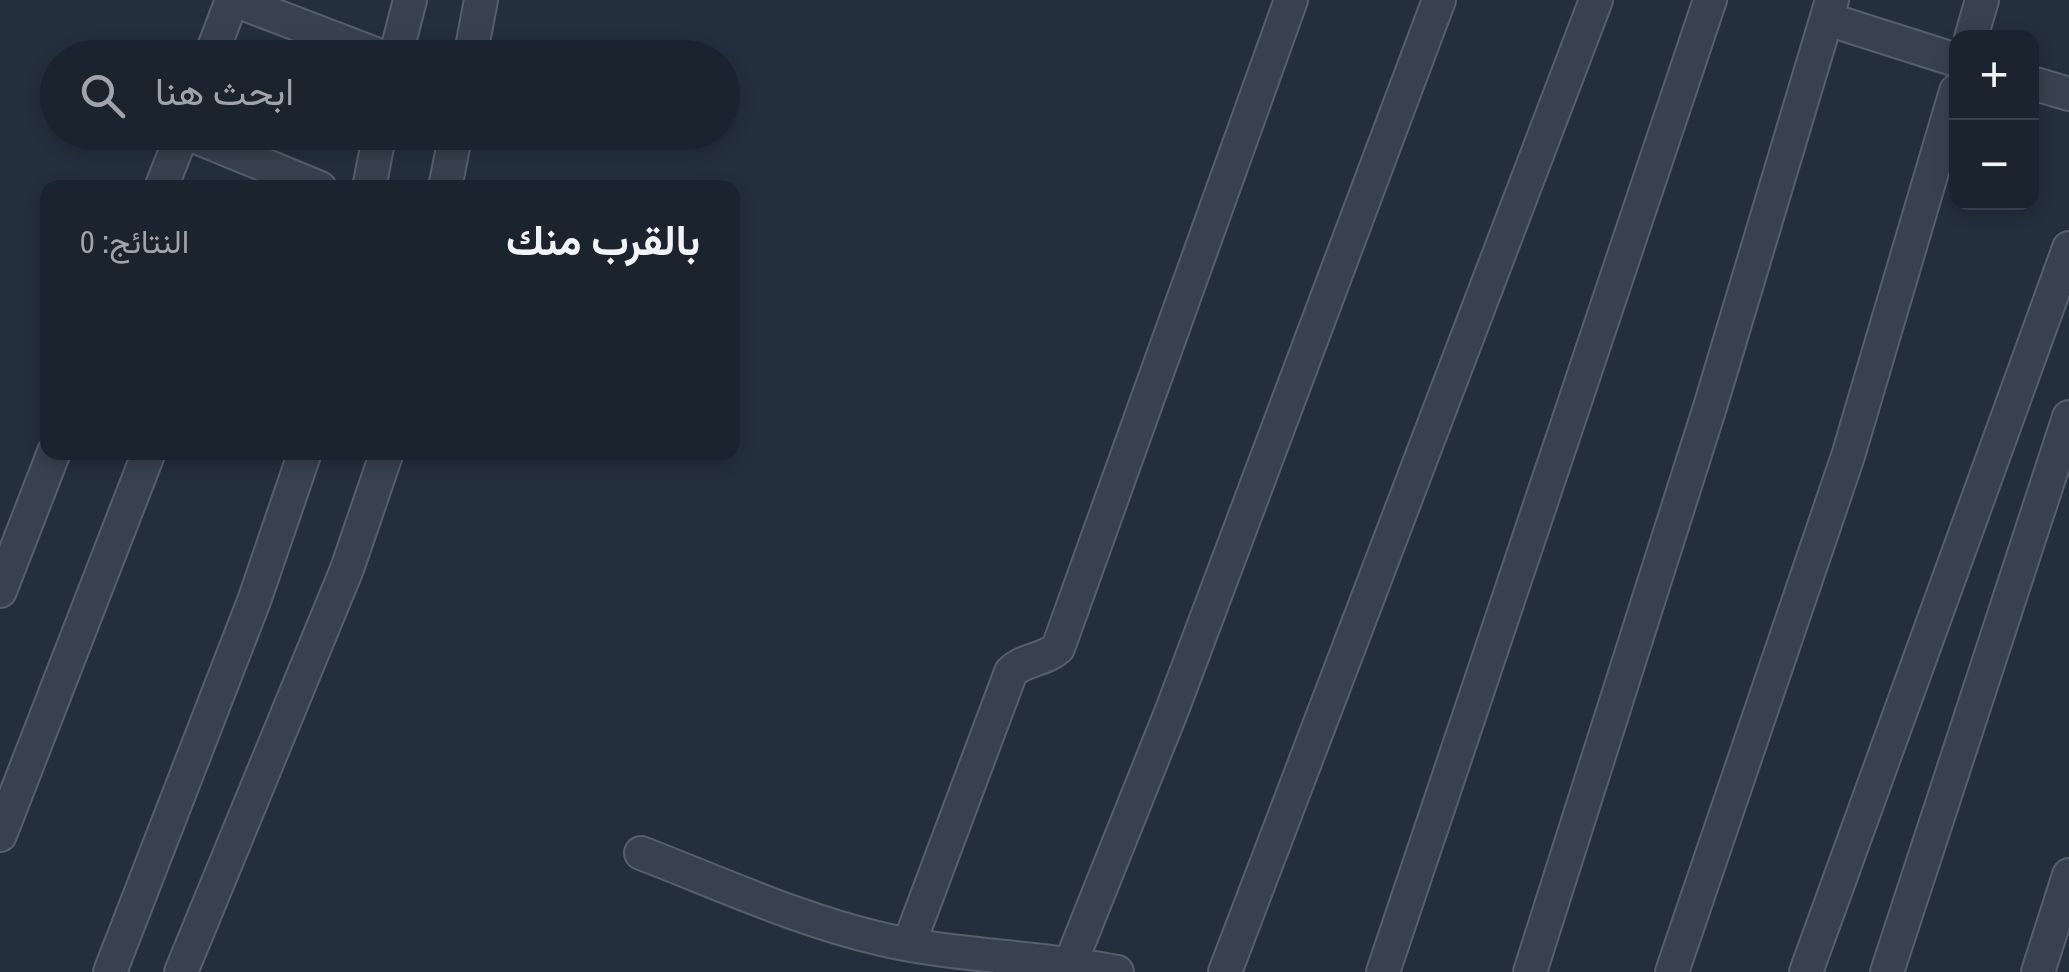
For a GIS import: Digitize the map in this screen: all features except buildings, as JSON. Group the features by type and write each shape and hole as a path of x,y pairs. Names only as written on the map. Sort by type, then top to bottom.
{"street":[{"path":"217,40 233,0 339,40"},
{"path":"400,40 410,0"},
{"path":"473,40 481,0"},
{"path":"922,955 1011,672 1058,648 1291,0"},
{"path":"1068,967 1172,710 1438,0"},
{"path":"1224,972 1596,0"},
{"path":"1382,972 1710,0"},
{"path":"1974,30 1982,0"},
{"path":"1530,972 1721,372 1829,10 1949,57"},
{"path":"2039,85 2069,94"},
{"path":"1672,972 1848,456 1949,115"},
{"path":"163,180 176,150"},
{"path":"227,150 300,180"},
{"path":"371,180 376,150"},
{"path":"447,180 453,150"},
{"path":"1806,972 2069,248"},
{"path":"1887,972 2069,417"},
{"path":"0,591 51,460"},
{"path":"0,835 146,460"},
{"path":"110,972 254,602 302,460"},
{"path":"181,972 347,569 383,460"},
{"path":"641,853 922,955 1117,972"},
{"path":"2038,972 2069,875"}]}
